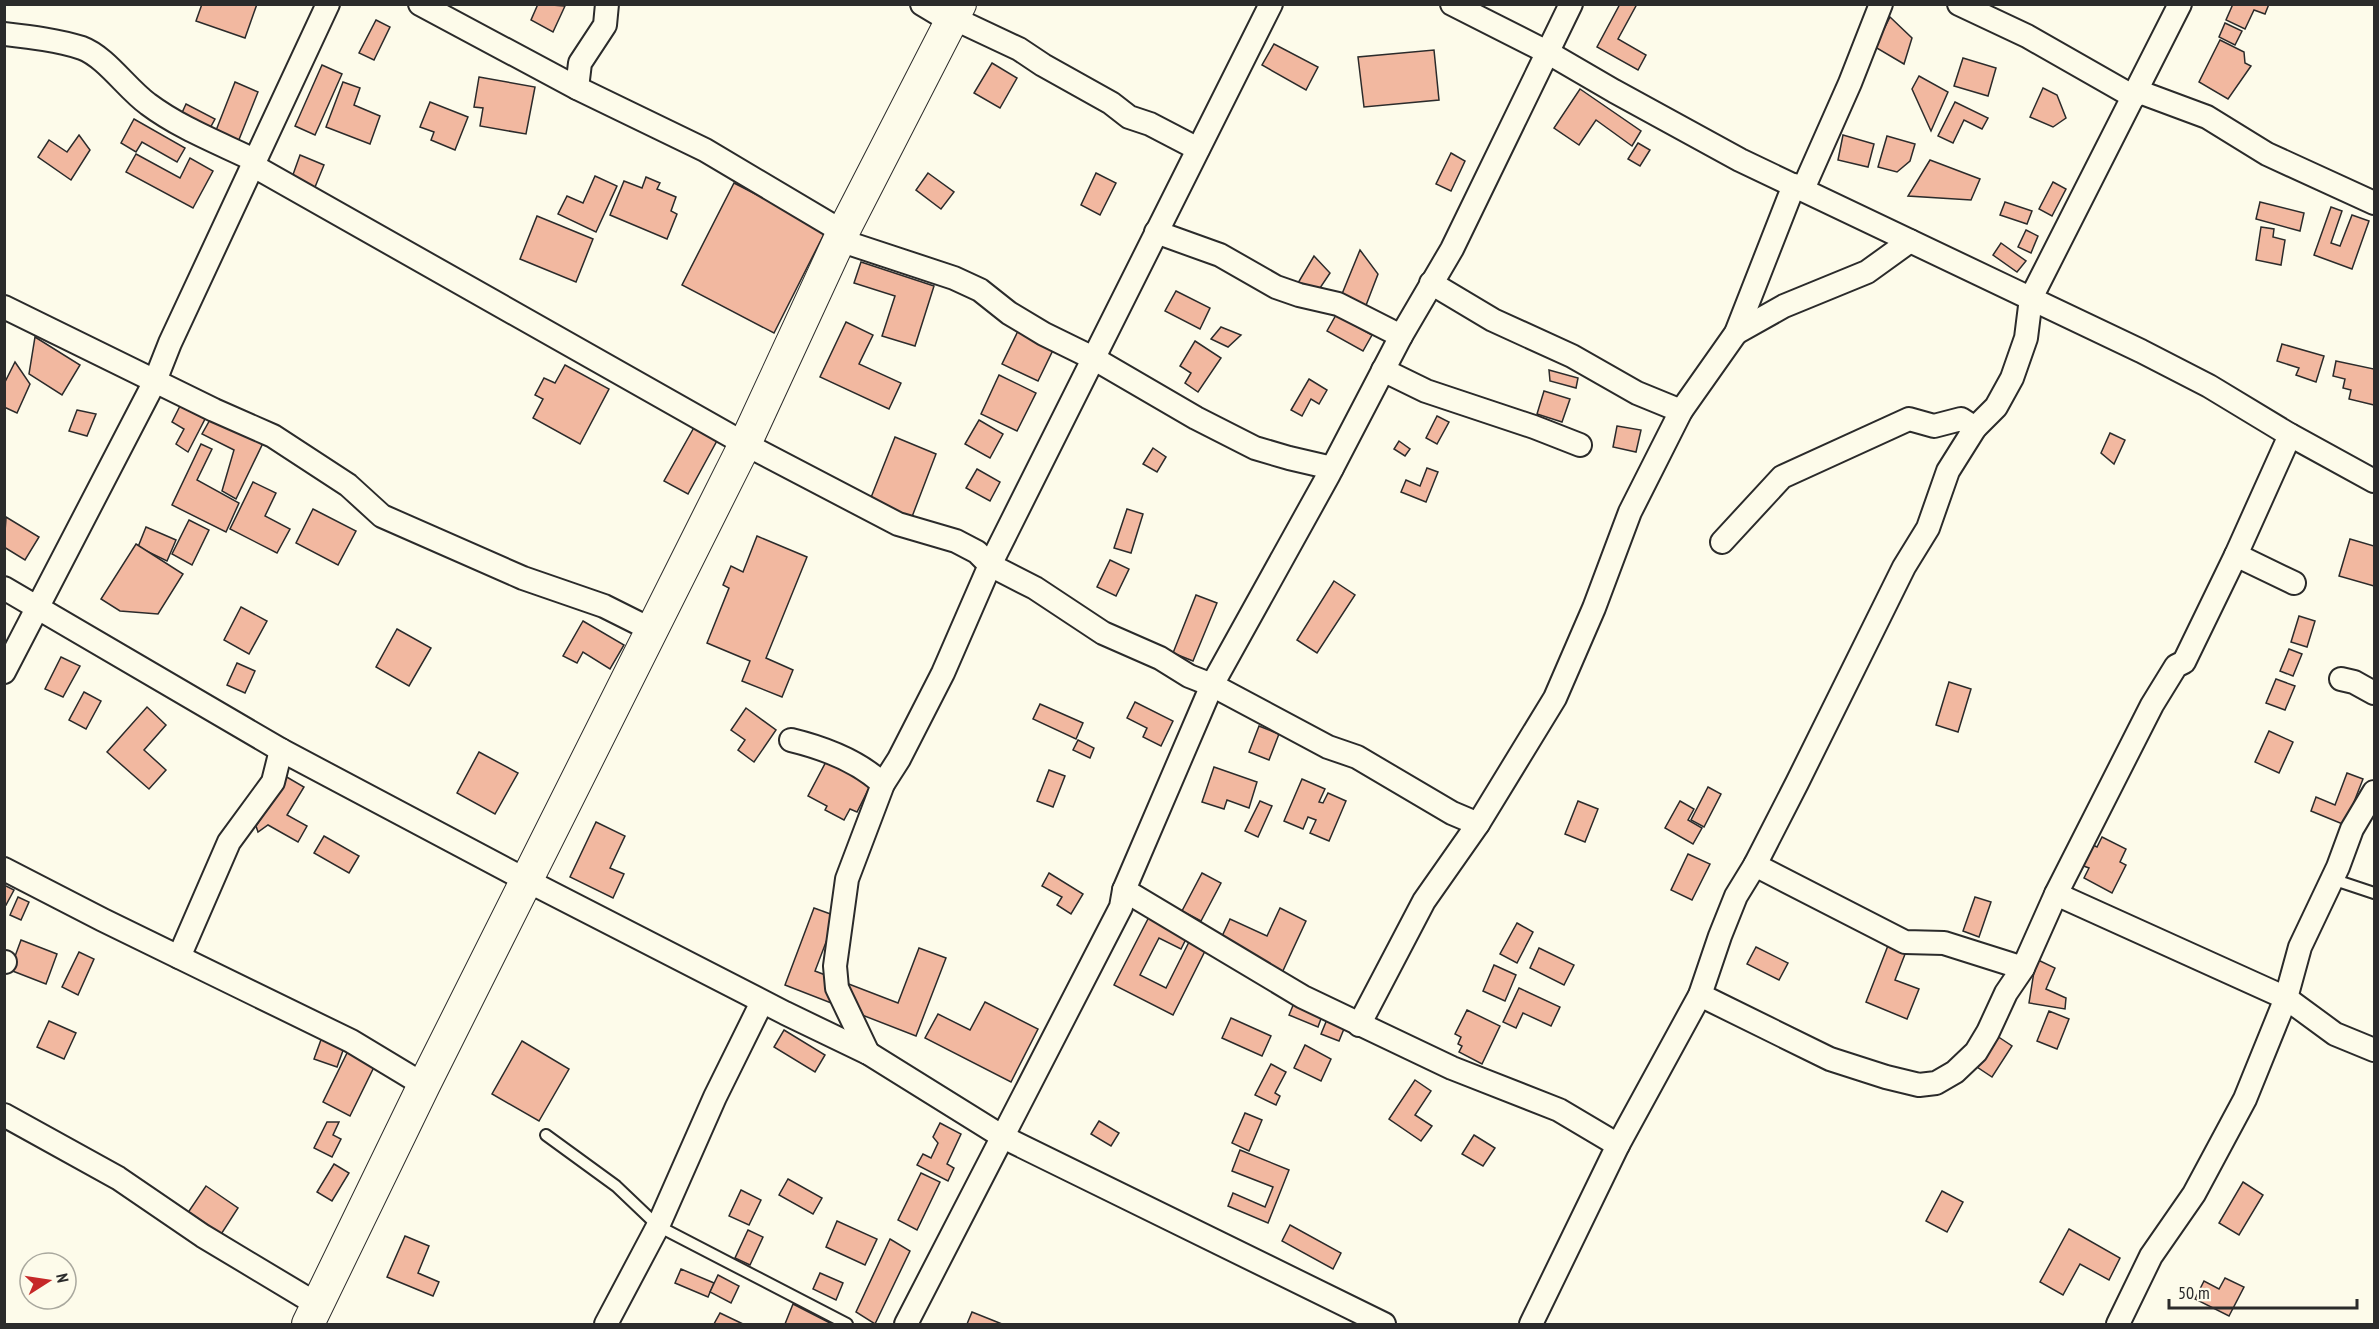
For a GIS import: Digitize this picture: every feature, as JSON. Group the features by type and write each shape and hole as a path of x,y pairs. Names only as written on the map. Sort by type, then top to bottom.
{"street":[{"path":"4,672 155,381 170,342 328,4"},
{"path":"420,4 577,88 705,150 841,236 980,290 1009,313 1044,334 1093,358 1196,418 1255,448 1332,468"},
{"path":"577,88 580,63 605,25 607,4"},
{"path":"922,4 955,15 1019,49 1111,103 1129,117 1150,124 1198,149"},
{"path":"868,1053 837,988 835,966 847,879 883,784 899,759 943,674 990,565 1270,4"},
{"path":"1452,4 1547,52 1730,154 2209,386 2290,435 2374,481"},
{"path":"906,1324 1121,907 1124,890 1212,685 1462,227 1571,4"},
{"path":"1359,1025 1424,901 1478,824 1555,698 1582,638 1630,512 1681,411 1736,333 1798,187 1850,83 1881,4"},
{"path":"1959,4 2027,36 2135,94 2207,117 2267,154 2374,203"},
{"path":"1531,1324 1618,1145 1700,995 1736,896 1755,865 1904,567 1928,528 1948,471 1975,428 1996,407 2012,378 2026,338 2031,298 2180,4"},
{"path":"4,1115 118,1178 219,1246 313,1315 424,1084 745,444 841,236 955,15"},
{"path":"4,33 40,38 84,49 107,66 132,93 174,121 253,163 745,444 898,524 956,541 977,552 990,565 1035,588 1104,633 1160,658 1189,676 1212,685 1328,747 1357,757 1452,813 1478,824"},
{"path":"1156,232 1220,255 1276,287 1299,295 1338,303 1401,336"},
{"path":"1736,333 1784,306 1867,272 1910,241"},
{"path":"1431,283 1493,320 1572,356 1637,393 1681,411"},
{"path":"4,307 273,436 348,485 382,516 523,578 604,606 652,630"},
{"path":"1383,370 1426,391 1580,445"},
{"path":"1722,542 1782,477 1910,419 1934,426 1961,419 1975,428"},
{"path":"1700,995 1830,1059 1919,1084 1936,1083 1955,1072 1976,1052 2006,993 2023,968 2056,894 2152,705 2176,666 2184,662 2236,555 2290,435"},
{"path":"2236,555 2294,584"},
{"path":"4,588 281,750 762,1002 868,1053 1003,1137 1384,1324"},
{"path":"2341,679 2354,682 2374,693"},
{"path":"791,740 820,747 871,773 883,784"},
{"path":"179,957 229,842 273,782 281,750"},
{"path":"2118,1324 2151,1256 2194,1194 2245,1099 2286,998 2300,947 2332,879 2352,829 2374,792"},
{"path":"1755,865 1905,942 1944,943 2023,968"},
{"path":"4,869 351,1041 424,1084"},
{"path":"1124,890 1303,997 1452,1068 1558,1110 1618,1145"},
{"path":"2056,894 2286,998 2335,1034 2374,1050"},
{"path":"606,1324 658,1226 715,1097 762,1002"}],"lane":[{"path":"2332,879 2374,893"},
{"path":"546,1135 616,1186 658,1226 847,1324"}],"building":[{"path":"202,4 257,4 245,38 196,21"},
{"path":"538,4 565,6 553,32 531,20"},
{"path":"1620,4 1637,4 1618,39 1646,55 1638,70 1597,47"},
{"path":"2233,4 2269,4 2265,14 2254,10 2245,29 2226,20"},
{"path":"1890,17 1912,38 1904,64 1875,47"},
{"path":"376,20 390,27 374,60 359,53"},
{"path":"2225,23 2242,31 2235,45 2219,37"},
{"path":"2220,40 2244,52 2245,63 2251,66 2228,99 2199,82"},
{"path":"1274,44 1318,67 1306,90 1262,65"},
{"path":"1434,50 1439,100 1364,107 1358,57"},
{"path":"1963,58 1996,68 1988,96 1954,86"},
{"path":"992,63 1017,78 1000,108 974,93"},
{"path":"322,65 342,74 315,135 295,126"},
{"path":"1919,76 1948,92 1931,131 1912,89"},
{"path":"479,77 535,87 526,134 480,126 483,108 474,107"},
{"path":"235,82 258,92 238,142 215,133"},
{"path":"343,82 360,88 354,105 380,116 370,144 326,127"},
{"path":"2043,88 2057,95 2066,118 2053,127 2030,117"},
{"path":"1580,89 1641,131 1632,146 1596,120 1579,145 1554,128"},
{"path":"430,102 468,117 455,150 431,140 434,132 420,127"},
{"path":"1955,102 1988,118 1982,129 1964,120 1953,143 1938,136"},
{"path":"186,104 215,119 209,130 181,115"},
{"path":"134,119 185,148 177,162 142,142 136,152 121,143"},
{"path":"79,135 90,150 71,180 38,157 49,140 67,152"},
{"path":"1843,135 1874,144 1868,167 1838,160"},
{"path":"1887,136 1915,144 1910,161 1897,172 1878,167"},
{"path":"1638,143 1650,150 1640,166 1628,159"},
{"path":"1451,153 1465,161 1451,191 1436,184"},
{"path":"136,154 180,178 190,158 213,171 193,208 126,172"},
{"path":"300,155 324,165 313,192 290,183"},
{"path":"1930,160 1980,179 1971,200 1908,196"},
{"path":"928,173 954,192 941,209 916,190"},
{"path":"1096,173 1116,183 1100,215 1081,205"},
{"path":"595,176 617,186 596,232 558,214 567,196 583,203"},
{"path":"646,177 660,183 657,189 676,197 671,211 677,214 667,239 610,215 624,181 642,188"},
{"path":"2053,182 2066,189 2052,216 2039,209"},
{"path":"734,183 826,230 774,333 682,285"},
{"path":"2005,202 2032,211 2027,224 2000,215"},
{"path":"2260,202 2304,213 2300,231 2256,219"},
{"path":"2331,207 2342,211 2331,243 2340,246 2352,215 2369,221 2352,269 2314,255"},
{"path":"537,216 593,239 576,282 520,259"},
{"path":"2261,227 2274,229 2273,237 2285,240 2281,265 2256,260"},
{"path":"2026,230 2038,236 2031,253 2018,247"},
{"path":"2001,243 2026,261 2017,272 1993,255"},
{"path":"1360,250 1378,274 1365,308 1342,294"},
{"path":"1314,256 1330,273 1316,294 1298,283"},
{"path":"861,262 934,286 915,346 882,336 895,296 854,283"},
{"path":"1176,291 1210,308 1200,329 1165,311"},
{"path":"1336,315 1372,335 1363,351 1327,331"},
{"path":"846,322 873,335 859,364 901,383 889,409 820,377"},
{"path":"1221,327 1241,335 1228,347 1211,339"},
{"path":"1018,331 1054,348 1038,381 1002,364"},
{"path":"35,337 80,365 62,395 29,374"},
{"path":"1195,341 1221,358 1198,392 1185,383 1191,373 1180,366"},
{"path":"2282,344 2324,356 2316,382 2296,375 2299,368 2277,361"},
{"path":"2336,361 2374,369 2374,405 2349,399 2351,390 2343,388 2345,379 2333,376"},
{"path":"15,362 30,384 17,413 4,407 4,384"},
{"path":"565,365 609,389 580,444 533,418 543,399 535,395 544,378 555,383"},
{"path":"1549,370 1578,378 1576,388 1550,381"},
{"path":"999,375 1036,393 1017,431 981,414"},
{"path":"1309,379 1327,390 1319,404 1311,399 1302,416 1291,410"},
{"path":"1544,391 1570,399 1562,422 1537,414"},
{"path":"180,406 205,419 188,452 176,444 184,429 172,422"},
{"path":"77,410 96,414 87,436 69,431"},
{"path":"1437,416 1449,422 1437,444 1426,438"},
{"path":"211,418 263,443 236,499 222,491 234,450 202,434"},
{"path":"979,420 1003,434 990,458 965,444"},
{"path":"696,424 719,437 688,494 664,481"},
{"path":"1617,426 1641,430 1636,452 1613,447"},
{"path":"2110,433 2125,440 2114,464 2101,453"},
{"path":"895,437 936,454 910,522 868,505"},
{"path":"1399,441 1410,449 1405,456 1394,449"},
{"path":"201,444 212,449 197,480 239,503 226,532 172,505"},
{"path":"1153,448 1166,457 1157,472 1143,464"},
{"path":"1427,468 1438,472 1426,502 1401,492 1406,480 1420,486"},
{"path":"977,469 1000,482 990,501 966,488"},
{"path":"253,482 276,493 265,516 290,529 277,553 230,529"},
{"path":"313,509 356,531 338,565 296,543"},
{"path":"1127,509 1143,514 1131,553 1114,548"},
{"path":"6,517 39,537 25,560 4,547"},
{"path":"189,520 209,530 192,565 172,554"},
{"path":"146,527 176,540 167,561 138,547"},
{"path":"757,536 807,557 766,658 793,670 782,697 742,681 750,661 707,643 729,588 723,585 731,566 743,572"},
{"path":"2350,539 2374,546 2374,586 2339,576"},
{"path":"136,544 183,574 158,614 120,611 101,599"},
{"path":"1110,560 1129,569 1116,596 1097,587"},
{"path":"1334,581 1355,595 1317,653 1297,640"},
{"path":"1196,595 1217,603 1193,661 1173,653"},
{"path":"241,607 267,621 249,654 224,640"},
{"path":"2299,616 2315,621 2307,647 2291,642"},
{"path":"583,621 624,645 610,669 583,652 577,663 563,656"},
{"path":"397,629 431,648 409,686 376,667"},
{"path":"2289,649 2302,654 2293,676 2280,671"},
{"path":"61,657 80,666 63,697 45,689"},
{"path":"237,663 255,671 245,693 227,685"},
{"path":"2276,679 2295,686 2285,710 2266,703"},
{"path":"1949,682 1971,689 1958,732 1936,725"},
{"path":"84,692 101,701 86,729 69,720"},
{"path":"1135,702 1173,721 1161,746 1143,737 1147,728 1127,718"},
{"path":"1040,704 1083,723 1076,739 1033,719"},
{"path":"147,707 166,725 144,750 166,770 149,789 107,752"},
{"path":"746,708 776,730 754,762 738,750 745,740 731,730"},
{"path":"1259,726 1279,734 1269,760 1249,752"},
{"path":"2269,731 2293,742 2279,773 2255,762"},
{"path":"1078,740 1094,748 1090,758 1073,750"},
{"path":"479,752 518,773 495,814 457,793"},
{"path":"829,756 873,780 857,812 850,809 844,820 825,810 827,806 808,796"},
{"path":"1214,767 1257,782 1249,808 1227,800 1224,809 1202,802"},
{"path":"1049,770 1065,776 1053,807 1037,801"},
{"path":"2347,773 2363,779 2345,825 2311,811 2316,797 2335,805"},
{"path":"285,776 304,787 287,815 307,826 298,842 268,825 258,832 256,826"},
{"path":"1302,779 1325,789 1319,802 1323,803 1328,793 1346,801 1329,841 1310,833 1316,820 1308,817 1303,829 1284,821"},
{"path":"1708,787 1721,794 1704,827 1691,820"},
{"path":"1260,801 1272,806 1258,837 1245,831"},
{"path":"1578,801 1598,809 1585,842 1565,834"},
{"path":"1680,801 1694,809 1688,820 1702,828 1693,844 1665,828"},
{"path":"596,822 625,836 610,868 624,874 613,898 570,877"},
{"path":"324,836 359,856 349,873 314,853"},
{"path":"2102,837 2126,849 2120,862 2126,865 2112,893 2084,878 2089,868 2081,865 2091,844 2097,847"},
{"path":"1688,854 1710,864 1692,900 1671,890"},
{"path":"1049,873 1083,894 1071,914 1057,905 1062,897 1042,886"},
{"path":"1202,873 1221,883 1201,921 1182,911"},
{"path":"4,885 14,890 6,905 4,904"},
{"path":"18,897 29,902 21,920 10,915"},
{"path":"1975,897 1991,902 1979,937 1963,931"},
{"path":"814,908 836,916 815,971 898,1003 919,948 946,958 916,1036 785,985"},
{"path":"1280,908 1306,921 1281,975 1218,945 1230,919 1267,936"},
{"path":"1150,915 1188,935 1181,949 1159,938 1140,975 1166,988 1190,940 1206,949 1173,1015 1114,985"},
{"path":"1517,923 1533,932 1517,963 1500,954"},
{"path":"21,940 57,954 46,984 10,970"},
{"path":"1889,943 1907,949 1895,980 1919,989 1907,1019 1866,1002"},
{"path":"1756,947 1788,963 1779,980 1747,964"},
{"path":"1539,948 1574,965 1564,985 1530,968"},
{"path":"79,952 94,959 78,995 62,987"},
{"path":"2036,959 2055,968 2046,989 2066,998 2065,1009 2029,1003"},
{"path":"1494,965 1516,975 1505,1001 1483,991"},
{"path":"1519,988 1560,1007 1551,1026 1523,1013 1516,1028 1503,1022"},
{"path":"985,1002 1038,1029 1011,1082 925,1038 938,1014 970,1030"},
{"path":"1294,1003 1322,1016 1318,1027 1289,1015"},
{"path":"1467,1010 1500,1026 1482,1064 1459,1052 1462,1046 1458,1044 1461,1037 1455,1034"},
{"path":"2049,1011 2069,1019 2057,1049 2037,1041"},
{"path":"1328,1017 1346,1024 1339,1041 1321,1034"},
{"path":"1231,1018 1271,1036 1262,1056 1222,1038"},
{"path":"49,1021 76,1033 64,1059 37,1047"},
{"path":"784,1030 825,1055 815,1072 774,1047"},
{"path":"1994,1034 2012,1046 1992,1077 1974,1065"},
{"path":"322,1037 345,1045 337,1067 314,1059"},
{"path":"522,1041 569,1069 539,1121 492,1094"},
{"path":"1305,1045 1331,1059 1321,1081 1294,1068"},
{"path":"348,1051 375,1065 350,1116 323,1102"},
{"path":"1271,1064 1286,1072 1275,1093 1280,1096 1276,1105 1255,1095"},
{"path":"1415,1080 1431,1091 1415,1115 1432,1126 1421,1141 1389,1119"},
{"path":"1245,1113 1262,1120 1249,1151 1232,1143"},
{"path":"1099,1121 1119,1133 1111,1146 1091,1134"},
{"path":"327,1122 339,1122 333,1135 341,1139 332,1157 314,1148"},
{"path":"940,1123 961,1134 947,1164 954,1168 948,1181 917,1165 923,1154 931,1158 938,1143 933,1137"},
{"path":"1474,1135 1495,1148 1483,1166 1462,1154"},
{"path":"1240,1150 1289,1170 1268,1223 1228,1206 1233,1193 1265,1207 1273,1187 1232,1171"},
{"path":"334,1164 349,1173 332,1201 317,1192"},
{"path":"921,1173 940,1182 917,1230 898,1220"},
{"path":"788,1179 822,1198 813,1214 779,1195"},
{"path":"2243,1182 2263,1195 2239,1235 2219,1223"},
{"path":"206,1186 238,1208 218,1239 185,1217"},
{"path":"741,1190 761,1200 749,1225 729,1216"},
{"path":"1942,1191 1963,1202 1947,1232 1926,1221"},
{"path":"837,1221 877,1239 865,1265 826,1247"},
{"path":"1290,1225 1341,1253 1333,1269 1282,1241"},
{"path":"2069,1229 2120,1258 2109,1280 2080,1264 2063,1295 2040,1282"},
{"path":"748,1230 763,1237 750,1265 735,1258"},
{"path":"405,1236 429,1246 418,1273 439,1282 433,1296 387,1277"},
{"path":"890,1239 910,1251 875,1324 856,1312"},
{"path":"681,1269 714,1283 708,1297 675,1283"},
{"path":"820,1273 843,1283 836,1300 813,1289"},
{"path":"718,1275 739,1286 731,1303 710,1292"},
{"path":"2225,1278 2244,1287 2229,1316 2195,1299 2204,1281 2219,1289"},
{"path":"793,1304 832,1324 785,1324"},
{"path":"972,1312 1002,1324 967,1324"},
{"path":"720,1313 743,1324 714,1324"}]}
